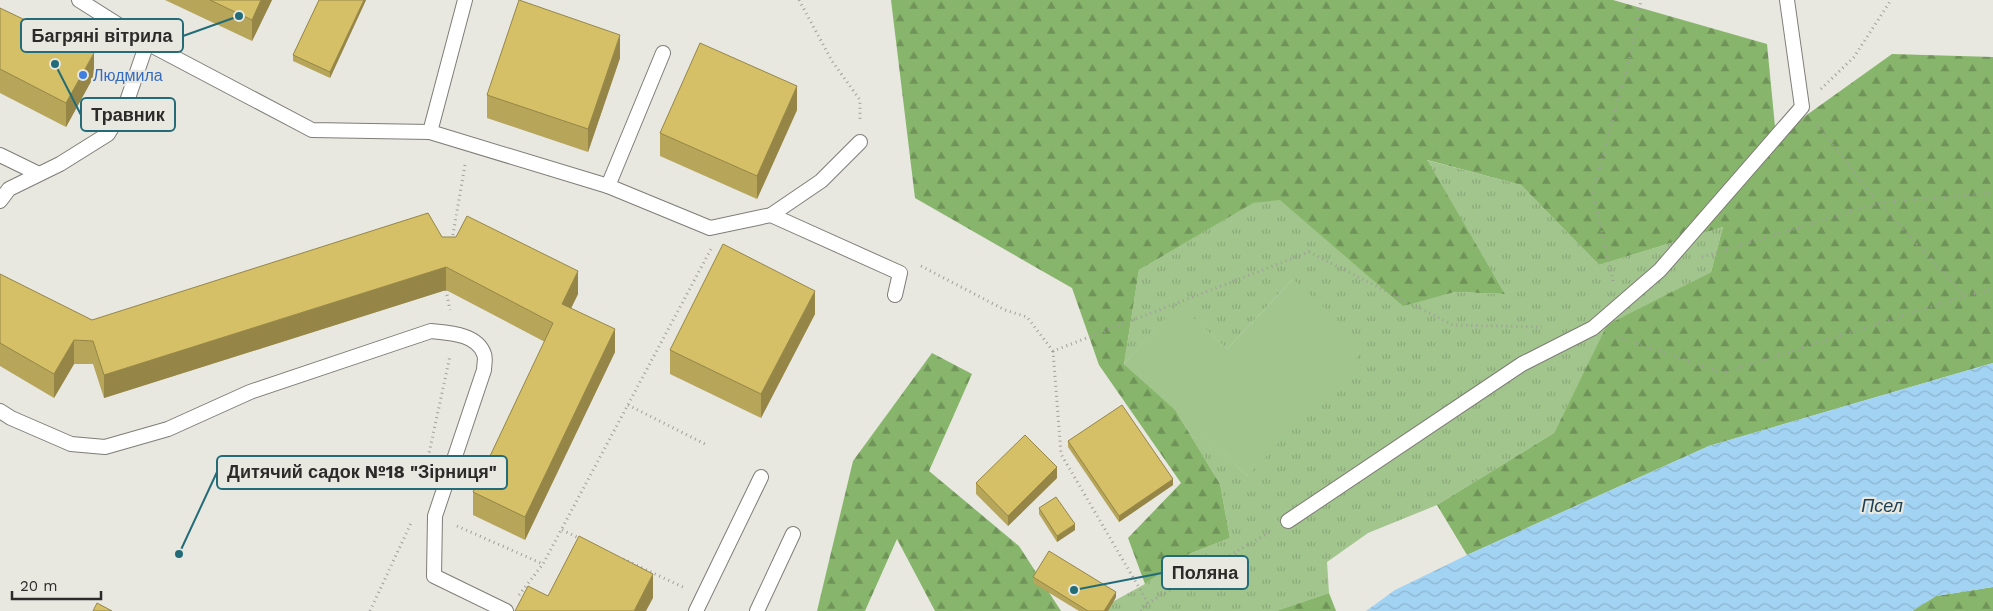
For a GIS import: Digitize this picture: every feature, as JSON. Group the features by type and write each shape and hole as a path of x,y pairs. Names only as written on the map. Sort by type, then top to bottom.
{"lane":[{"path":"79,0 147,43 312,130 430,132 608,186 710,228 771,215 821,181 860,142"},
{"path":"430,132 465,0"},
{"path":"1288,521 1522,364 1593,328 1660,270 1802,107 1786,0"},
{"path":"0,201 9,189 60,164 108,134 126,104 147,43"},
{"path":"608,186 664,54"},
{"path":"0,155 39,174"},
{"path":"771,215 900,273 896,295"},
{"path":"0,411 11,418 71,444 105,446 168,429 250,392 432,331 455,333 476,342 485,355 484,370 435,516 434,576 506,611"},
{"path":"696,611 761,477"},
{"path":"756,611 793,534"}],"path":[{"path":"799,0 832,61 860,100 860,142"},
{"path":"1618,306 1594,193 1633,45 1640,0"},
{"path":"1891,0 1854,57 1802,107 1879,203 1965,296"},
{"path":"452,241 468,143"},
{"path":"1698,258 1879,203 1993,193"},
{"path":"517,598 543,564 562,530 713,247 710,228"},
{"path":"1053,351 1309,252 1453,325 1543,327"},
{"path":"1593,328 1723,373 1965,296 1993,289"},
{"path":"424,474 455,333 446,290"},
{"path":"1005,310 1027,317 1053,351 1061,454 1148,603"},
{"path":"628,405 708,445"},
{"path":"370,611 416,511 435,516 543,564"},
{"path":"1141,611 1148,603 1288,521"},
{"path":"562,530 588,542"},
{"path":"615,555 704,597"}],"green space":[{"path":"891,0 1613,0 1767,44 1776,137 1892,54 1993,57 1993,363 1709,446 1467,555 1437,505 1554,433 1607,325 1711,272 1723,227 1599,265 1521,185 1427,160 1505,294 1455,292 1403,306 1280,200 1253,203 1139,270 1124,364 1174,408 1220,484 1230,538 1189,554 1145,584 1128,538 1181,483 1099,365 1072,288 915,198"},
{"path":"1426,160 1521,185 1599,265 1723,227 1711,272 1607,326 1554,433 1437,505 1368,533 1327,562 1329,593 1276,611 1096,611 1145,584 1189,554 1230,538 1220,484 1174,408 1248,476 1293,279 1227,349 1178,305 1124,364 1139,270 1252,203 1280,199 1403,305 1455,292 1505,294"},
{"path":"1293,279 1367,347 1248,476 1124,364 1178,304 1227,349"},
{"path":"932,353 972,374 929,471 1019,546 1061,611 935,611 897,539 865,611 817,611 853,461"},
{"path":"1993,587 1993,611 1912,611 1936,596"},
{"path":"1329,593 1336,611 1276,611"}],"water":[{"name":"Псел","path":"1993,363 1993,587 1936,596 1912,611 1366,611 1395,590 1467,555 1709,446"}],"building":[{"path":"210,0 261,0 252,20"},
{"path":"319,0 364,0 330,72 293,55"},
{"path":"519,0 620,35 588,129 487,95"},
{"path":"0,8 94,53 66,103 0,69"},
{"path":"700,43 797,86 757,176 660,133"},
{"path":"428,213 442,237 456,237 467,216 578,271 562,304 615,329 525,517 473,492 553,323 446,267 104,375 93,341 74,340 54,374 0,343 0,274 92,320"},
{"path":"723,244 815,291 761,394 670,350"},
{"path":"1122,405 1173,479 1119,516 1068,441"},
{"path":"1025,435 1057,467 1008,516 976,483"},
{"path":"1056,497 1075,524 1057,536 1039,508"},
{"path":"579,536 653,574 634,611 515,611 528,586 548,596"},
{"path":"1049,551 1116,592 1104,611 1088,611 1033,577"},
{"path":"97,603 112,611 93,611"}],"place":[{"name":"Багряні вітрила","path":"239,16"},
{"name":"Травник","path":"55,64"},
{"name":"Людмила","path":"83,75"},
{"name":"Дитячий садок №18 \"Зірниця\"","path":"179,554"},
{"name":"Поляна","path":"1074,590"}]}
